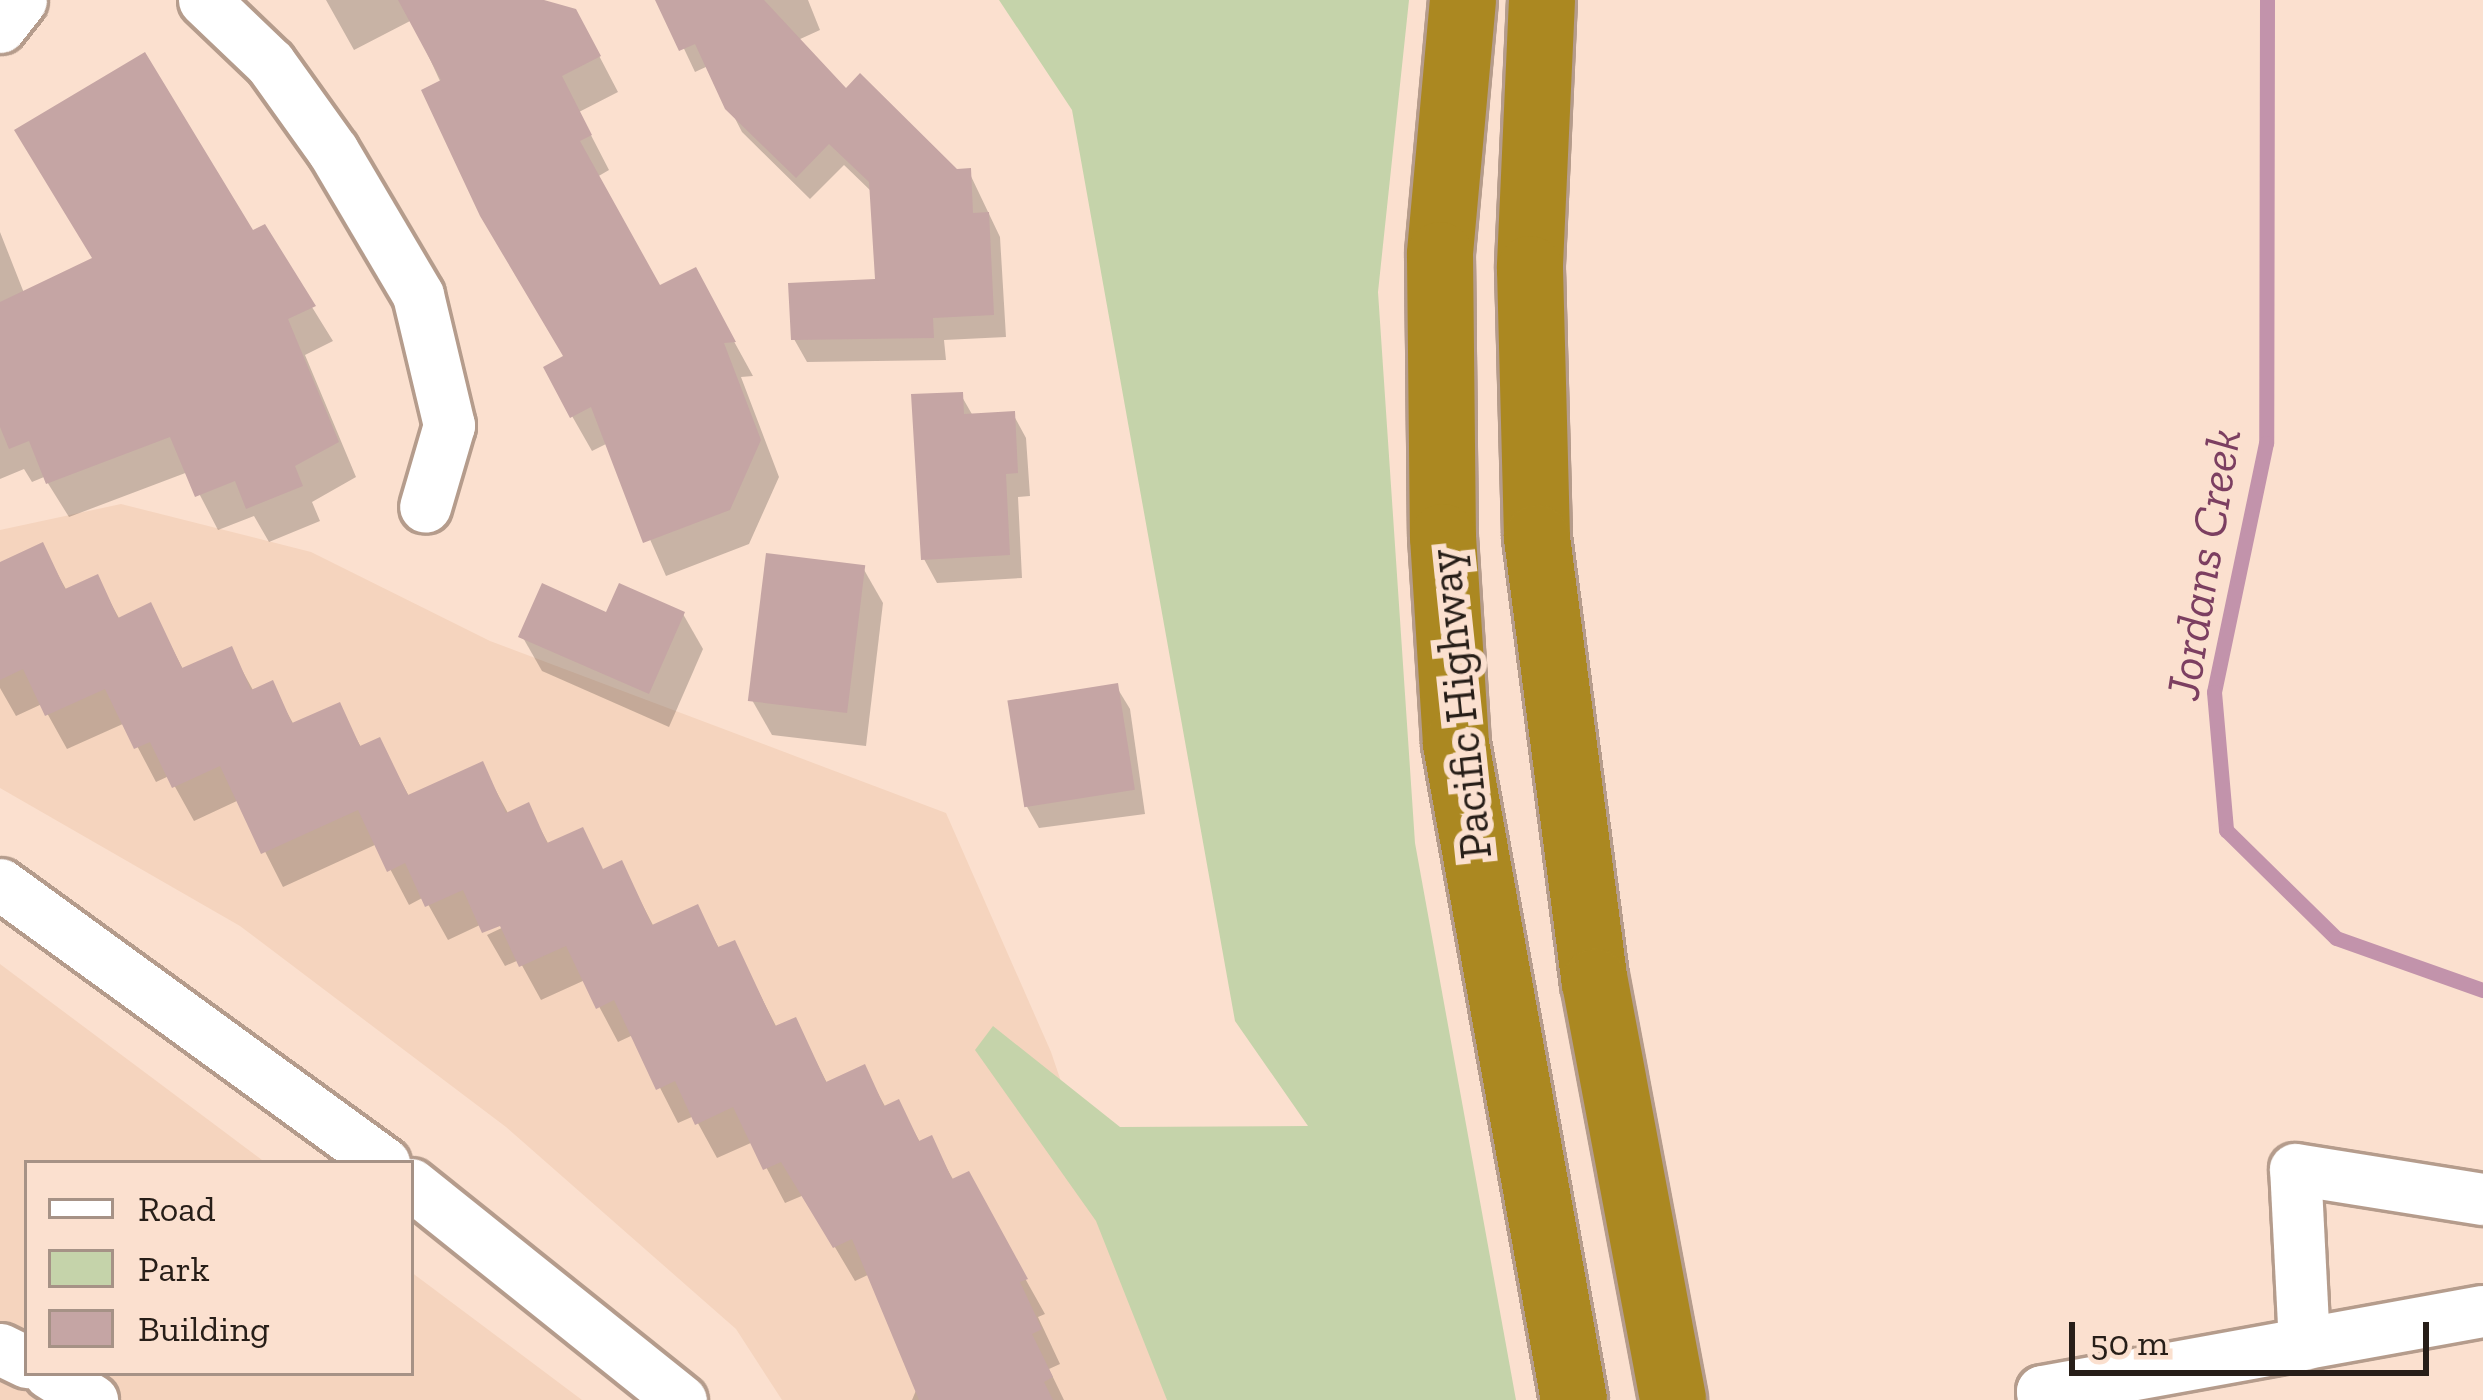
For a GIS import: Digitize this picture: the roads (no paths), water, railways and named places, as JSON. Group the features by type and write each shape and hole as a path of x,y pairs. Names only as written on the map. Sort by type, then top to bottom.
{"highway":[{"name":"Pacific Highway","path":"1463,0 1440,255 1443,537 1456,744 1574,1400"},
{"name":"Pacific Highway","path":"1542,0 1530,269 1537,538 1595,982 1670,1395"}],"street":[{"path":"0,27 22,0"},
{"path":"204,0 296,98 418,295 448,425 425,506"},
{"path":"0,884 380,1160"},
{"path":"2304,1344 2295,1169 2483,1199"},
{"path":"414,1186 681,1400"},
{"path":"2043,1400 2042,1391 2483,1311"},
{"path":"54,1376 92,1400"}],"waterway":[{"name":"Jordans Creek","path":"2267,0 2266,443 2214,692 2226,830 2336,938 2483,990"}]}
